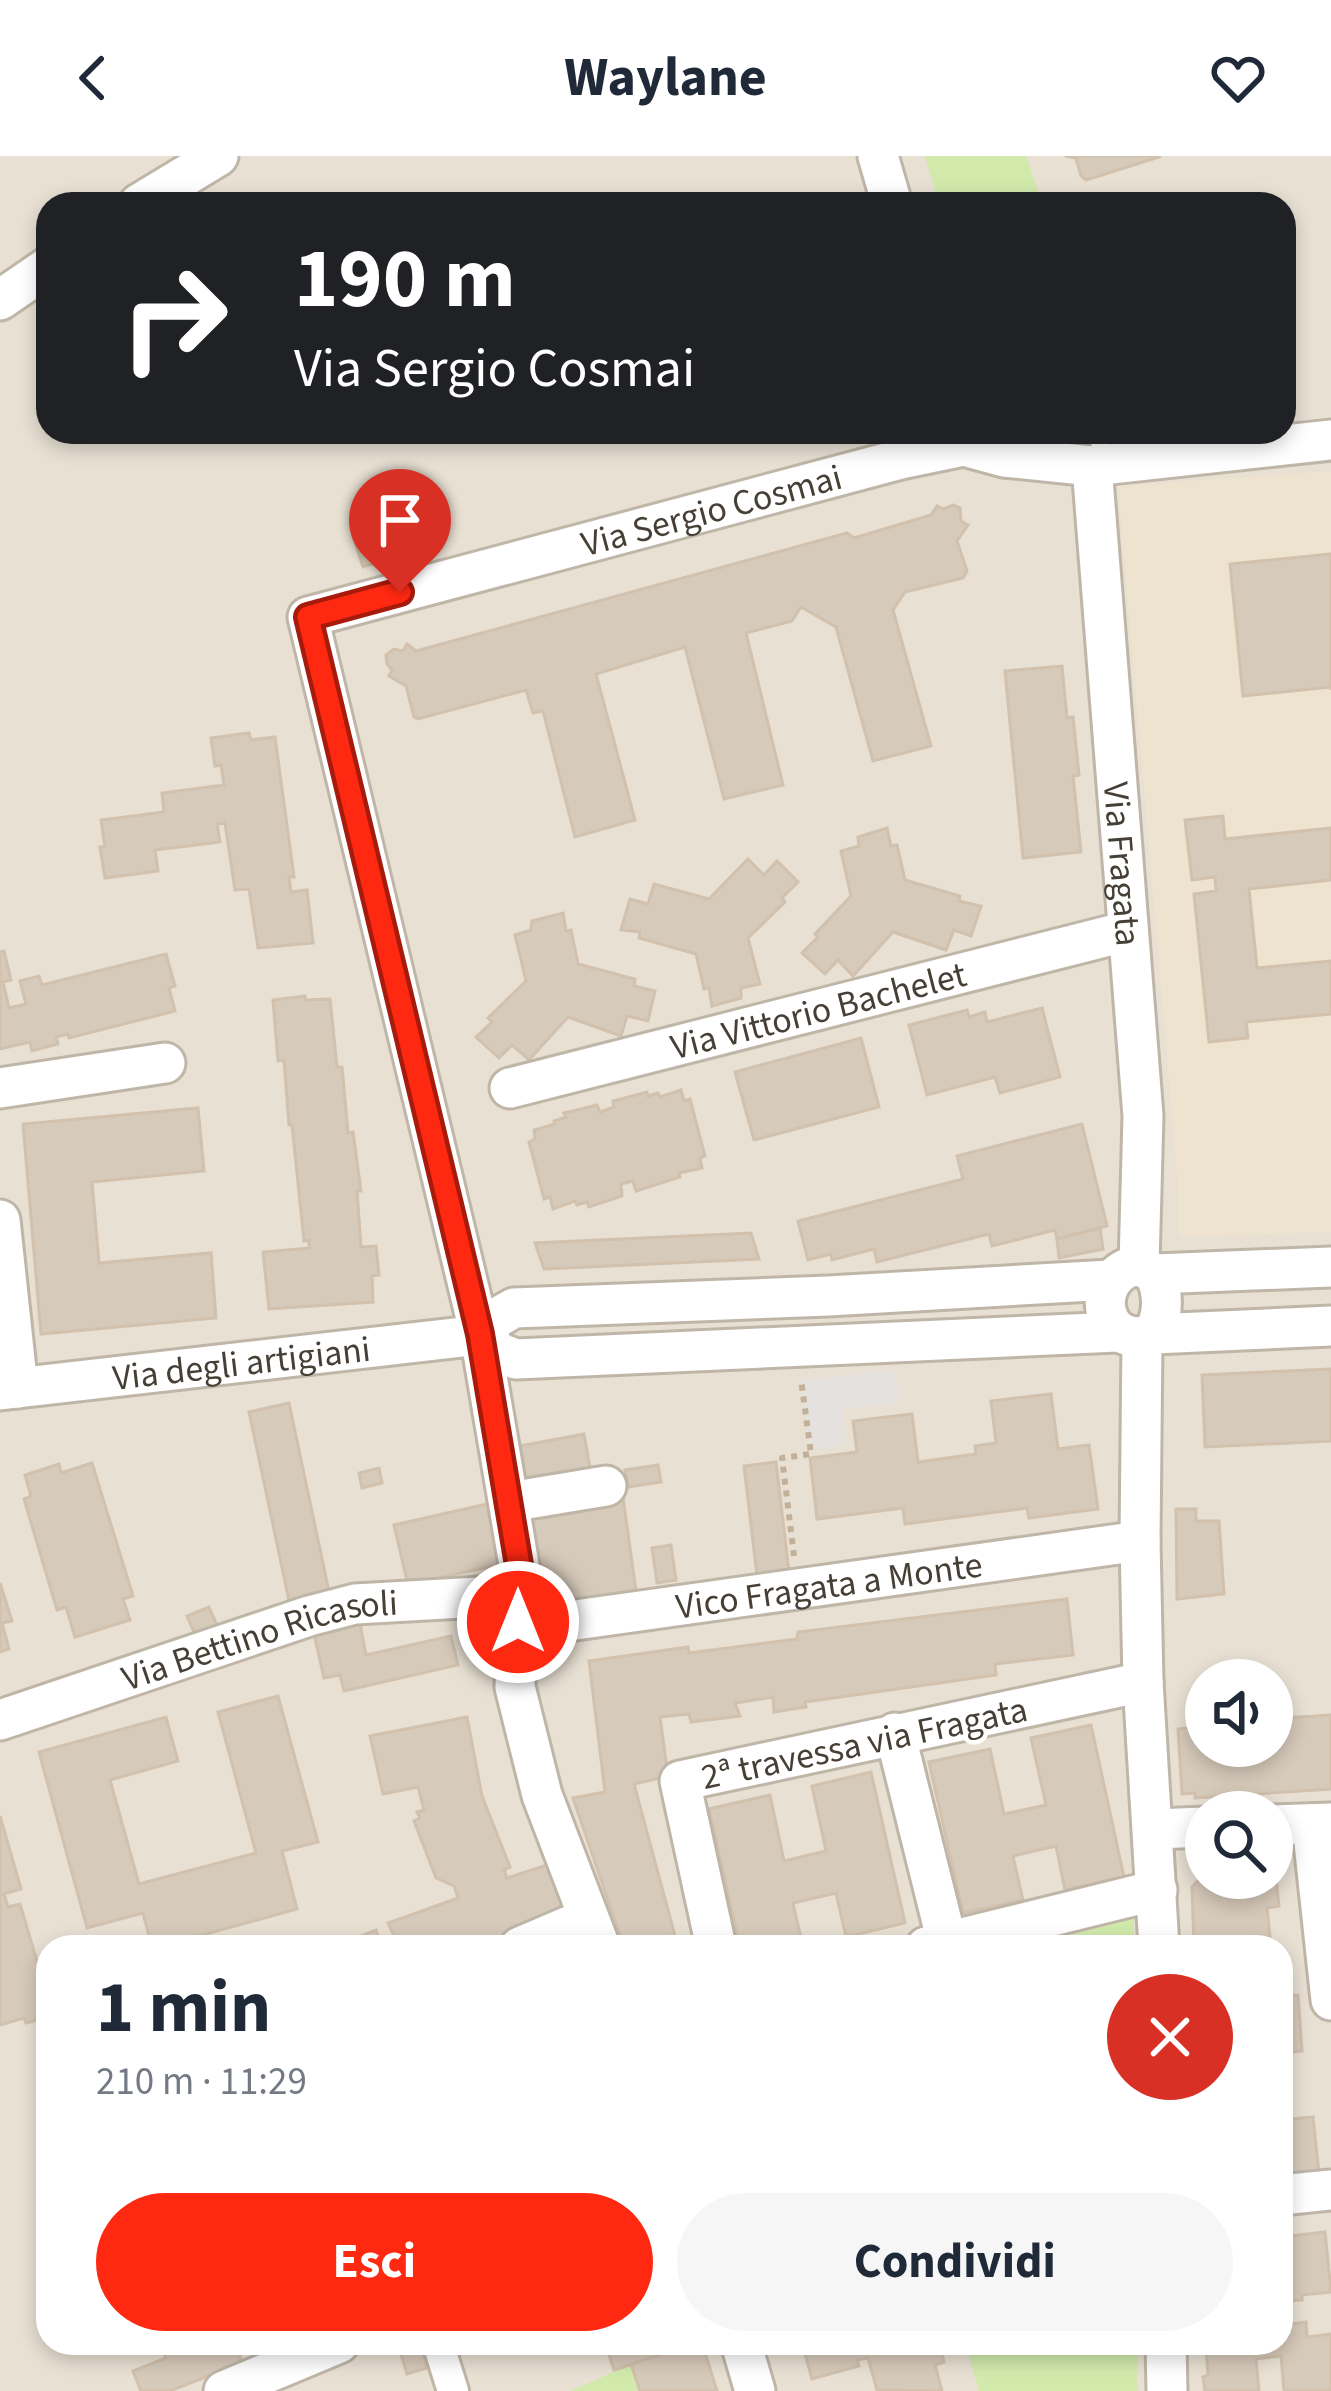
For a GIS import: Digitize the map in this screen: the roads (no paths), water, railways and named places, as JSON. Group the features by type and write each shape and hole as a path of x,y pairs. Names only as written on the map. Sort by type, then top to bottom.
{"street":[{"path":"152,182 218,156"},
{"path":"878,156 888,192"},
{"path":"0,300 36,275"},
{"name":"Via Sergio Cosmai","path":"1296,442 1331,440"},
{"name":"Via Sergio Cosmai","path":"480,1334 308,617 947,444"},
{"name":"Via Sergio Cosmai","path":"974,444 1004,457 1264,444"},
{"name":"Via Fragata","path":"1098,454 1143,1117 1135,1273"},
{"name":"Via Vittorio Bachelet","path":"511,1088 1128,931"},
{"path":"0,1088 165,1063"},
{"path":"0,1220 9,1389"},
{"name":"Via degli artigiani","path":"9,1389 480,1334 514,1308 828,1296 1135,1273 1331,1268"},
{"path":"1137,1334 1162,1312 1162,1298 1135,1273 1106,1292 1106,1304 1137,1334 1143,1682 1159,1935"},
{"path":"814,1346 828,1296"},
{"path":"480,1334 500,1353 516,1359 1331,1326"},
{"path":"480,1334 519,1565 515,1687 542,1795 594,1932"},
{"path":"509,1502 606,1486"},
{"name":"Vico Fragata a Monte","path":"518,1622 548,1624 1140,1541"},
{"name":"Via Bettino Ricasoli","path":"0,1720 355,1604 481,1597 518,1622"},
{"name":"2ª travessa via Fragata","path":"713,1935 680,1781 1143,1682"},
{"path":"895,1733 935,1935"},
{"path":"1321,1823 1331,2000"},
{"path":"1154,1829 1185,1828"},
{"path":"974,1935 1157,1890"},
{"path":"1293,2194 1331,2190"},
{"path":"224,2391 310,2355"},
{"path":"442,2355 453,2391"},
{"path":"744,2355 755,2391"},
{"path":"1166,2355 1167,2391"}]}
